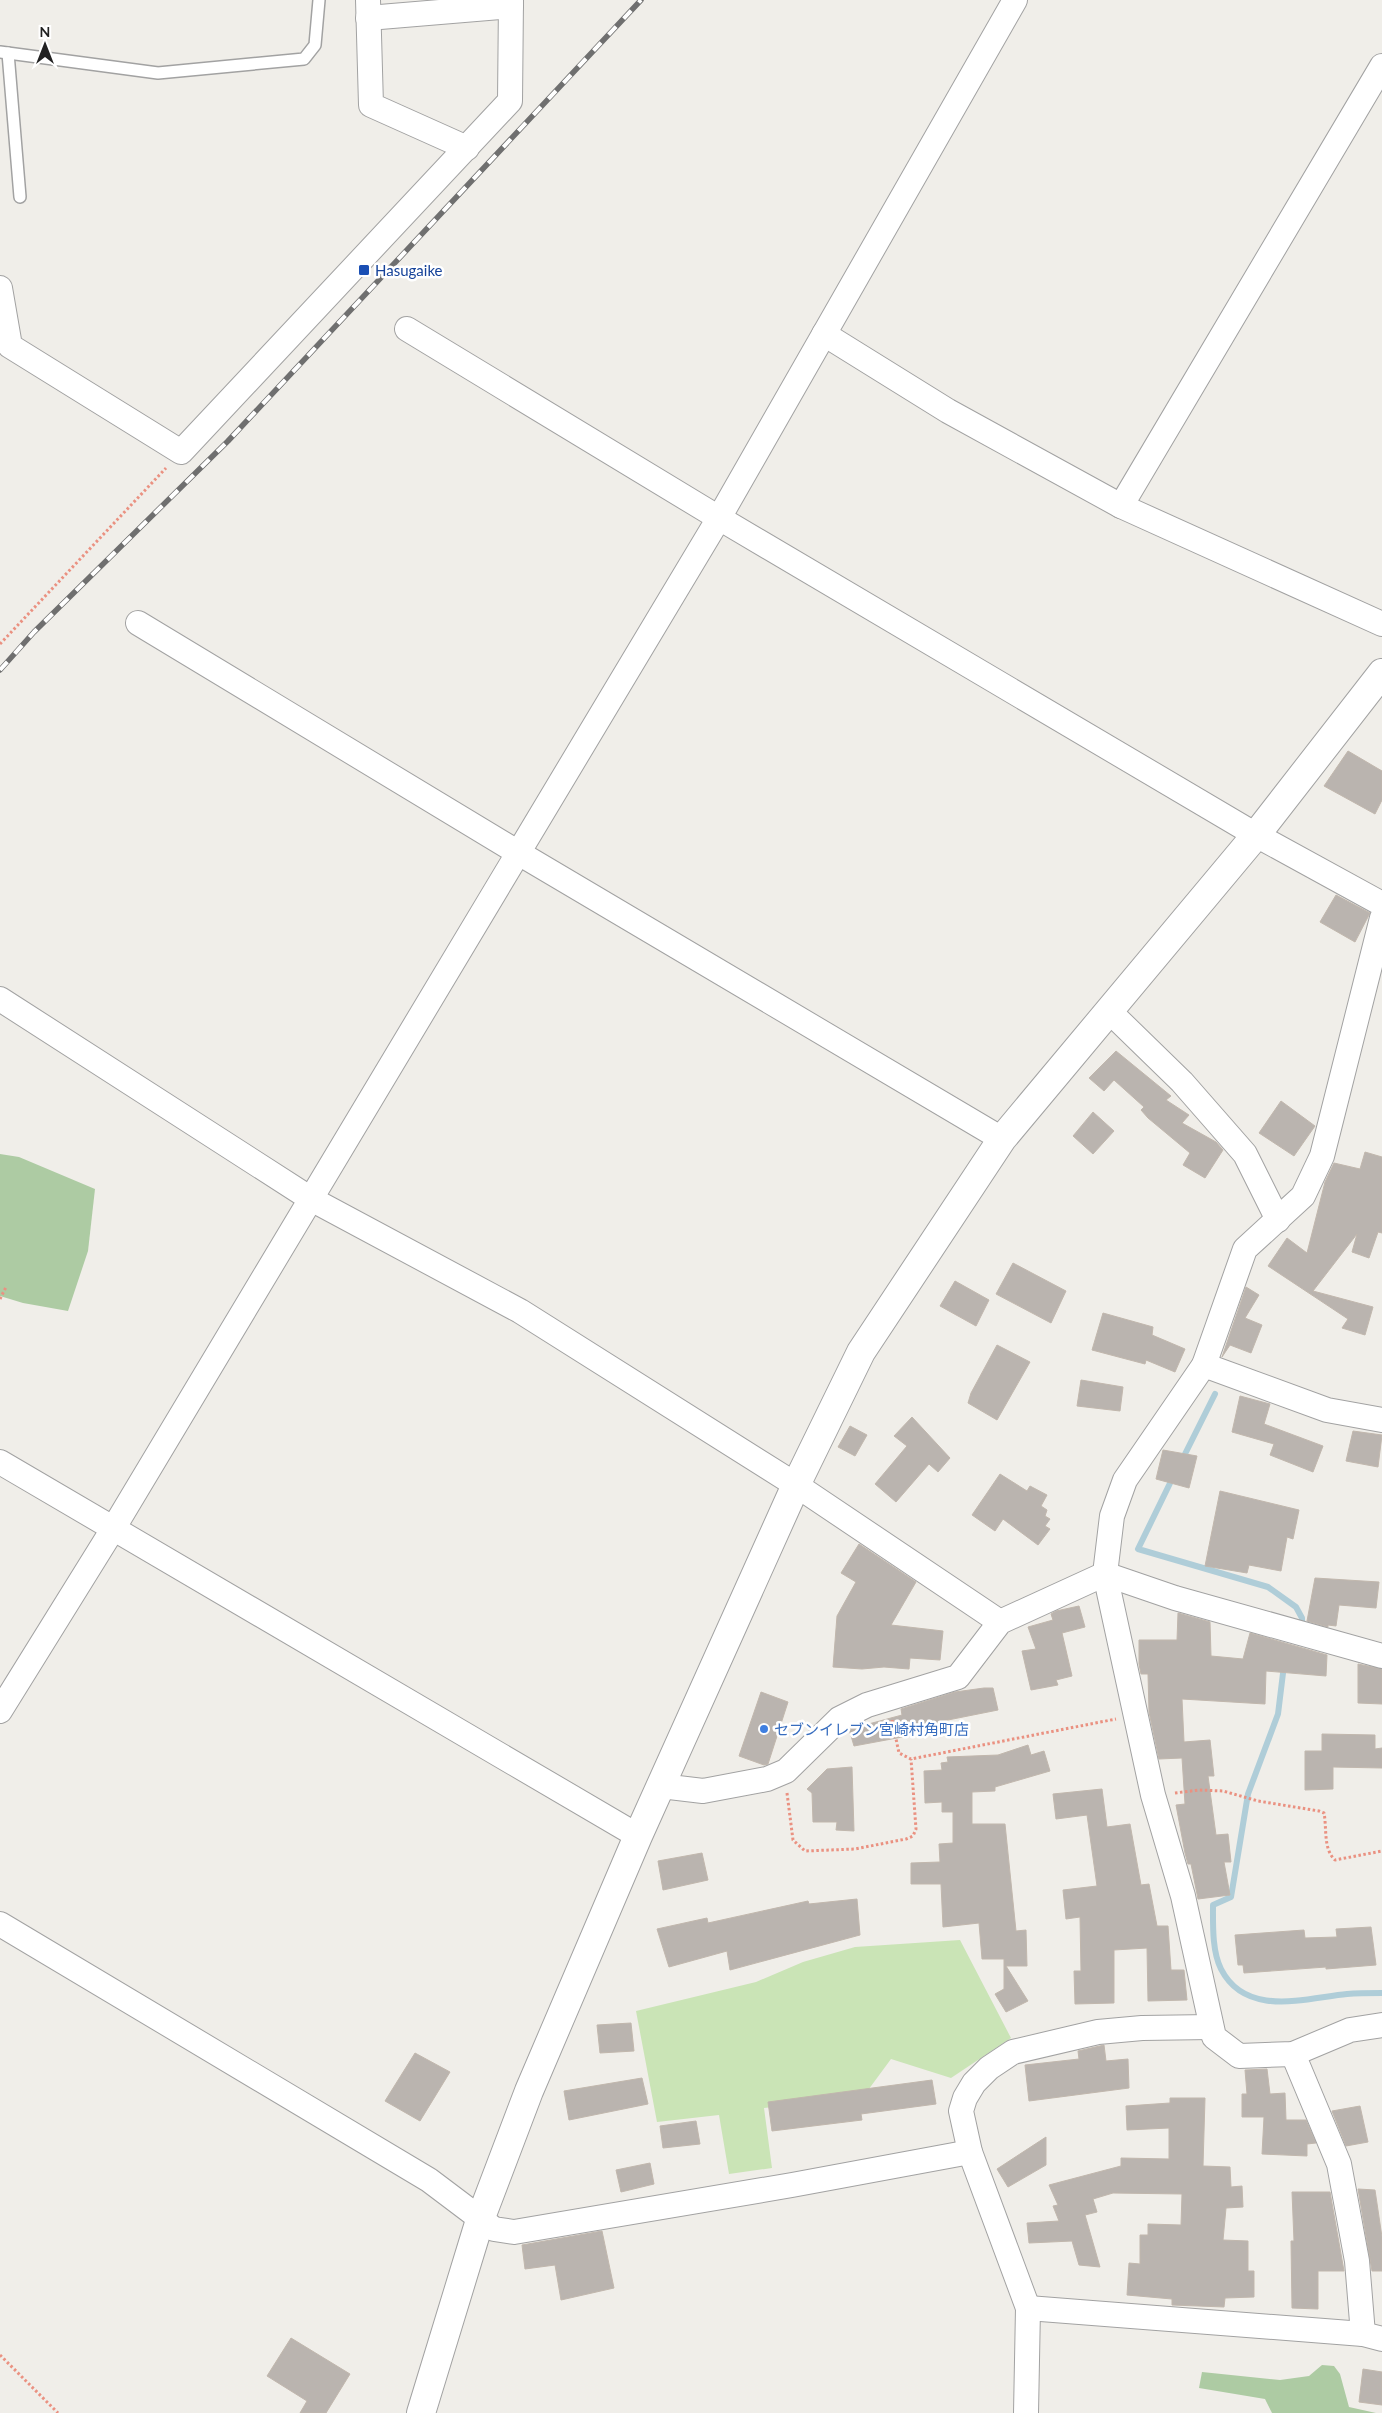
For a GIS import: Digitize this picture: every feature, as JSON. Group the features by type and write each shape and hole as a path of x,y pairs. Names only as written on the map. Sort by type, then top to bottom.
{"street":[{"path":"0,1711 113,1529 517,852 719,518 1016,0"},
{"path":"0,288 10,346 181,452 467,148 510,101 511,3 368,9 371,105 467,148"},
{"path":"1121,506 1382,66"},
{"path":"407,329 719,518 1256,835 1382,904"},
{"path":"824,334 948,411 1121,506 1382,624"},
{"path":"138,623 517,852 1002,1139"},
{"path":"422,2413 480,2220 529,2091 638,1836 796,1485 861,1352 1002,1139 1256,835 1382,673"},
{"path":"1382,918 1322,1156 1303,1196 1245,1249 1204,1365 1125,1480 1112,1516 1106,1574 1153,1796 1183,1896 1214,2038 1239,2056 1293,2054 1350,2030 1382,2025"},
{"path":"0,999 311,1199 520,1312 796,1485 1000,1622"},
{"path":"1108,1010 1182,1082 1244,1154 1278,1220"},
{"path":"1204,1365 1327,1410 1382,1420"},
{"path":"0,1462 638,1836"},
{"path":"661,1786 703,1791 767,1779 785,1771 840,1719 867,1705 958,1677 1000,1622 1106,1574 1175,1598 1382,1656"},
{"path":"0,1924 429,2180 494,2229 514,2232 792,2185 970,2152"},
{"path":"1026,2413 1028,2308 970,2152 961,2110 965,2098 974,2083 989,2068 1013,2052 1098,2032 1142,2028 1211,2027"},
{"path":"1028,2308 1373,2336 1356,2262 1340,2164 1293,2054"}],"lane":[{"path":"20,197 4,53 158,74 304,59 316,45 319,0"}],"path":[{"path":"0,644 181,452"},
{"path":"0,1300 6,1287"},
{"path":"888,1698 900,1753 911,1759 1136,1715"},
{"path":"785,1771 793,1840 805,1851 855,1849 913,1836 916,1829 911,1759"},
{"path":"1153,1796 1199,1790 1223,1791 1244,1798 1324,1813 1327,1844 1331,1856 1335,1860 1382,1851"},
{"path":"0,2355 58,2413"}],"green space":[{"path":"0,1154 19,1157 95,1189 88,1251 68,1311 23,1303 0,1296"},
{"path":"960,1940 1011,2038 951,2078 891,2059 863,2097 764,2108 772,2168 729,2174 719,2115 657,2122 636,2011 756,1982 803,1962 855,1947"},
{"path":"1322,2365 1334,2366 1340,2374 1349,2407 1376,2413 1272,2413 1265,2399 1199,2388 1202,2372 1280,2380 1309,2376"}],"building":[{"path":"1348,751 1382,771 1382,800 1375,814 1324,786"},
{"path":"1336,895 1370,913 1355,942 1320,922"},
{"path":"1116,1051 1171,1096 1166,1100 1189,1115 1182,1123 1216,1142 1223,1150 1205,1178 1183,1165 1190,1153 1148,1118 1141,1110 1144,1107 1114,1080 1104,1091 1089,1078"},
{"path":"1281,1101 1315,1126 1294,1156 1259,1133"},
{"path":"1093,1112 1114,1131 1093,1154 1073,1136"},
{"path":"1365,1152 1382,1157 1382,1233 1378,1232 1369,1258 1352,1252 1357,1234 1313,1291 1373,1307 1365,1335 1342,1328 1348,1319 1268,1266 1287,1238 1307,1253 1325,1182 1334,1163 1360,1169"},
{"path":"1013,1263 1066,1291 1051,1323 996,1294"},
{"path":"955,1281 989,1300 976,1326 940,1306"},
{"path":"1246,1287 1259,1295 1245,1318 1262,1325 1251,1353 1230,1345 1222,1357"},
{"path":"1103,1313 1153,1327 1152,1335 1185,1349 1175,1372 1146,1360 1145,1364 1092,1350"},
{"path":"997,1345 1030,1362 997,1420 968,1403 971,1393"},
{"path":"1081,1380 1123,1387 1120,1411 1077,1406"},
{"path":"1240,1396 1270,1404 1264,1424 1323,1446 1313,1472 1270,1455 1274,1444 1232,1432"},
{"path":"912,1417 950,1458 938,1472 929,1464 896,1502 875,1484 907,1446 894,1436"},
{"path":"850,1426 867,1435 855,1456 838,1447"},
{"path":"1353,1431 1382,1435 1378,1467 1346,1461"},
{"path":"1163,1450 1197,1456 1189,1488 1156,1479"},
{"path":"1000,1474 1027,1491 1030,1486 1047,1495 1041,1506 1047,1510 1045,1516 1050,1519 1045,1526 1050,1529 1038,1545 1003,1519 995,1531 972,1515"},
{"path":"1220,1491 1299,1510 1293,1539 1287,1537 1281,1571 1249,1565 1247,1573 1205,1566"},
{"path":"859,1544 916,1582 891,1625 943,1631 940,1660 910,1658 909,1669 833,1667 837,1616 856,1582 841,1573"},
{"path":"1315,1578 1379,1582 1376,1608 1339,1605 1336,1626 1328,1625 1328,1627 1307,1621"},
{"path":"1079,1606 1085,1627 1062,1633 1072,1676 1056,1680 1058,1685 1031,1690 1022,1651 1036,1649 1028,1627 1053,1620 1051,1614 1056,1611"},
{"path":"1178,1613 1210,1622 1211,1656 1243,1659 1250,1633 1327,1655 1326,1676 1266,1671 1265,1704 1182,1699 1184,1742 1210,1740 1214,1776 1208,1776 1216,1835 1228,1834 1231,1862 1224,1862 1230,1895 1198,1899 1191,1864 1188,1864 1185,1853 1176,1805 1185,1804 1182,1758 1159,1759 1149,1712 1148,1674 1141,1674 1139,1664 1139,1640 1177,1640"},
{"path":"1358,1664 1382,1669 1382,1704 1358,1703"},
{"path":"993,1688 998,1710 938,1722 940,1730 854,1746 849,1729 902,1715 901,1709 955,1692"},
{"name":"セブンイレブン宮崎村角町店","path":"761,1692 788,1702 768,1764 764,1765 739,1756"},
{"path":"1322,1734 1375,1735 1375,1749 1382,1748 1382,1768 1333,1767 1333,1789 1305,1790 1305,1751 1322,1751"},
{"path":"1028,1745 1031,1755 1044,1751 1050,1771 995,1787 995,1791 972,1792 972,1824 1005,1824 1016,1931 1026,1930 1027,1966 1006,1966 1028,2001 1006,2012 995,1994 1004,1989 1004,1959 982,1959 979,1923 943,1927 941,1884 911,1884 911,1863 940,1862 939,1844 953,1843 953,1812 942,1812 942,1802 925,1803 924,1771 942,1770 941,1763 948,1762 947,1757 998,1755"},
{"path":"852,1767 854,1831 836,1830 837,1822 813,1822 812,1793 807,1789 827,1769"},
{"path":"1102,1789 1107,1827 1130,1824 1141,1885 1149,1884 1157,1926 1168,1926 1171,1970 1184,1970 1187,2000 1148,2001 1147,1948 1114,1950 1114,2003 1075,2004 1074,1971 1081,1971 1080,1917 1066,1919 1063,1890 1097,1886 1087,1815 1056,1819 1053,1794"},
{"path":"702,1853 708,1880 663,1890 658,1861"},
{"path":"857,1899 860,1935 730,1970 727,1951 669,1967 657,1929 707,1918 708,1923 808,1901 809,1904"},
{"path":"1371,1927 1376,1965 1244,1973 1243,1965 1238,1965 1235,1935 1304,1930 1305,1938 1337,1937 1336,1929"},
{"path":"631,2023 634,2051 600,2053 597,2025"},
{"path":"1104,2045 1106,2061 1128,2059 1129,2088 1029,2101 1025,2065 1079,2059 1078,2051"},
{"path":"415,2053 450,2072 420,2121 385,2101"},
{"path":"1267,2069 1270,2094 1285,2093 1286,2120 1306,2120 1316,2143 1307,2144 1307,2156 1262,2154 1264,2117 1242,2117 1242,2094 1247,2094 1245,2070"},
{"path":"642,2078 648,2104 569,2120 564,2091"},
{"path":"932,2080 936,2104 861,2114 862,2120 772,2131 768,2102"},
{"path":"1170,2098 1205,2098 1203,2166 1230,2167 1231,2187 1242,2186 1243,2207 1226,2208 1223,2240 1248,2241 1248,2271 1254,2271 1254,2297 1225,2298 1224,2307 1172,2305 1172,2299 1127,2295 1129,2263 1140,2264 1140,2235 1148,2235 1148,2224 1181,2225 1182,2194 1113,2193 1093,2199 1097,2212 1085,2215 1100,2267 1079,2265 1072,2241 1029,2243 1027,2223 1059,2221 1053,2206 1058,2205 1049,2185 1121,2166 1121,2158 1169,2159 1169,2128 1127,2130 1126,2106 1170,2103"},
{"path":"1360,2106 1368,2142 1346,2146 1332,2111"},
{"path":"696,2121 700,2144 663,2148 660,2126"},
{"path":"1046,2137 1046,2165 1008,2187 997,2169"},
{"path":"650,2163 654,2184 621,2192 616,2170"},
{"path":"1358,2189 1375,2190 1382,2237 1382,2271 1372,2271"},
{"path":"1292,2192 1330,2192 1344,2271 1318,2271 1318,2309 1292,2308 1291,2241 1294,2241"},
{"path":"602,2231 614,2288 561,2300 555,2265 525,2269 522,2245"},
{"path":"291,2338 350,2374 326,2413 300,2413 307,2401 267,2376"},
{"path":"1363,2369 1382,2372 1382,2405 1359,2402"}],"waterway":[{"path":"1182,1460 1215,1394"},
{"path":"1174,1475 1138,1549 1268,1587 1296,1607 1302,1618 1302,1628"},
{"path":"1284,1665 1278,1714 1248,1794 1231,1897 1213,1905 1214,1938 1218,1962 1232,1984 1245,1994 1261,1999 1296,2001 1347,1994 1382,1993"}],"railway":[{"path":"0,670 34,632 228,441 641,0"}],"place":[{"name":"Hasugaike","path":"364,270"},
{"name":"セブンイレブン宮崎村角町店","path":"764,1729"}]}
